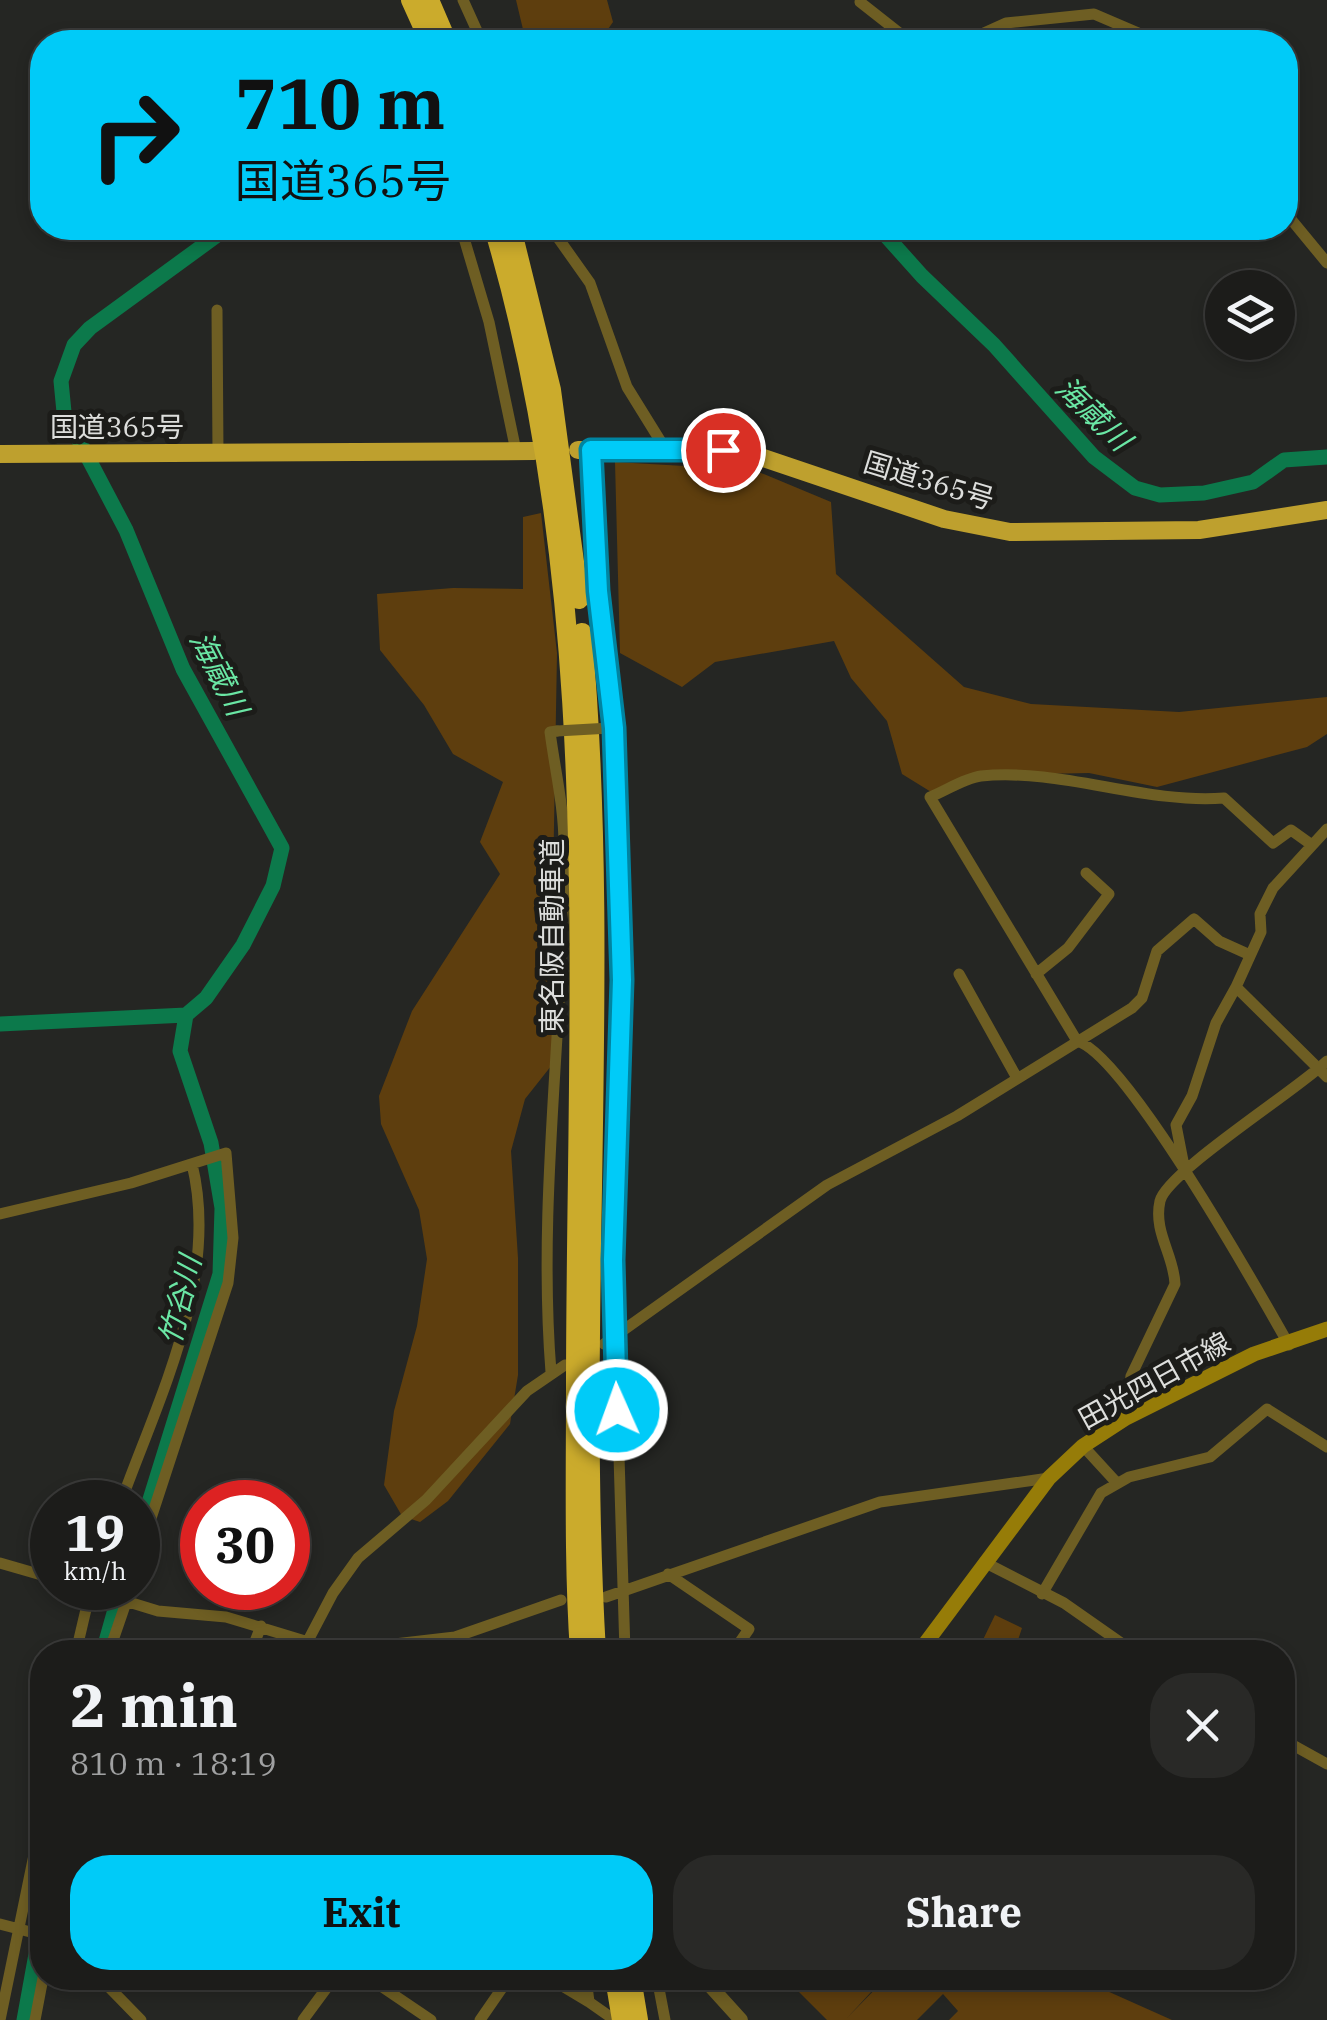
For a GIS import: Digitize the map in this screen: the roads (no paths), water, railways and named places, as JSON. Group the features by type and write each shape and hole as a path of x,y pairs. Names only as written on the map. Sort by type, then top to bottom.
{"highway":[{"path":"411,0 425,30"},
{"path":"429,0 443,30"},
{"name":"東名阪自動車道","path":"497,240 530,370 548,467 573,705 579,836 576,1530 580,1640"},
{"name":"東名阪自動車道","path":"514,240 544,358 565,473 588,703 594,854 591,1454 596,1640"},
{"name":"国道365号","path":"585,450 756,454 944,519 1010,532 1199,530 1327,510"},
{"name":"国道365号","path":"0,454 525,451"},
{"path":"612,2017 614,1990"},
{"path":"633,1990 638,2020"}],"main road":[{"name":"田光四日市線","path":"928,1640 1050,1478 1084,1446 1126,1418 1254,1354 1289,1345 1327,1328"}],"street":[{"path":"463,0 477,30"},
{"path":"860,2 897,30"},
{"path":"991,30 1006,23 1094,14 1130,30"},
{"path":"1298,228 1327,263"},
{"path":"465,240 525,451"},
{"path":"560,240 590,283 627,386 666,450"},
{"path":"217,310 218,453"},
{"path":"585,450 612,728 622,980 609,1341 625,1640"},
{"path":"550,1372 548,1202 560,1049 564,844 550,732 612,728"},
{"path":"1289,1345 1185,1170 1111,1066 1077,1041 930,797 980,776 1083,782 1201,800 1224,798 1273,843 1290,830 1312,845"},
{"path":"1185,1170 1176,1125 1192,1096 1216,1023 1260,932 1262,907 1327,828"},
{"path":"1036,974 1068,948 1110,894 1086,873"},
{"path":"609,1341 827,1185 956,1116 1142,998 1157,950 1194,918 1219,940 1250,955"},
{"path":"959,974 1018,1078"},
{"path":"1126,1418 1131,1376 1174,1284 1159,1234 1163,1192 1185,1170 1324,1070 1236,987"},
{"path":"0,1214 224,1154 232,1193 228,1283 160,1491"},
{"path":"128,1480 193,1288 201,1222 194,1163"},
{"path":"309,1640 333,1593 358,1558 426,1500 514,1404 550,1372 565,1365"},
{"path":"1042,1594 1089,1507 1116,1482 1210,1457 1266,1409 1327,1446"},
{"path":"1084,1446 1116,1482"},
{"path":"606,1597 880,1502 1050,1478"},
{"path":"984,1562 1064,1603 1117,1640"},
{"path":"0,1563 30,1572"},
{"path":"668,1574 749,1629 741,1640"},
{"path":"455,1640 561,1600"},
{"path":"160,1607 261,1626 289,1640"},
{"path":"79,1640 85,1610"},
{"path":"113,1640 122,1610"},
{"path":"256,1640 261,1626"},
{"path":"1295,1746 1327,1764"},
{"path":"0,2020 30,1889"},
{"path":"0,1924 30,1932"},
{"path":"34,2020 40,1990"},
{"path":"112,1990 141,2020"},
{"path":"303,2020 325,1990"},
{"path":"387,1990 431,2020"},
{"path":"480,2020 501,1990"},
{"path":"568,1990 612,2017"},
{"path":"587,1990 588,2002"},
{"path":"660,1990 666,2020"},
{"path":"714,1990 741,2020"}],"waterway":[{"name":"海蔵川","path":"0,1024 186,1015 206,998 243,945 273,886 282,848 183,669 126,530 64,412 61,381 74,345 90,328 211,240"},
{"name":"海蔵川","path":"890,240 994,345 1094,457 1135,488 1160,495 1204,493 1253,482 1284,460 1327,457"},
{"name":"竹谷川","path":"156,1480 220,1274 222,1208 211,1143 180,1051 186,1015"},
{"name":"竹谷川","path":"106,1640 115,1610"},
{"name":"竹谷川","path":"24,2020 30,1987"}]}
